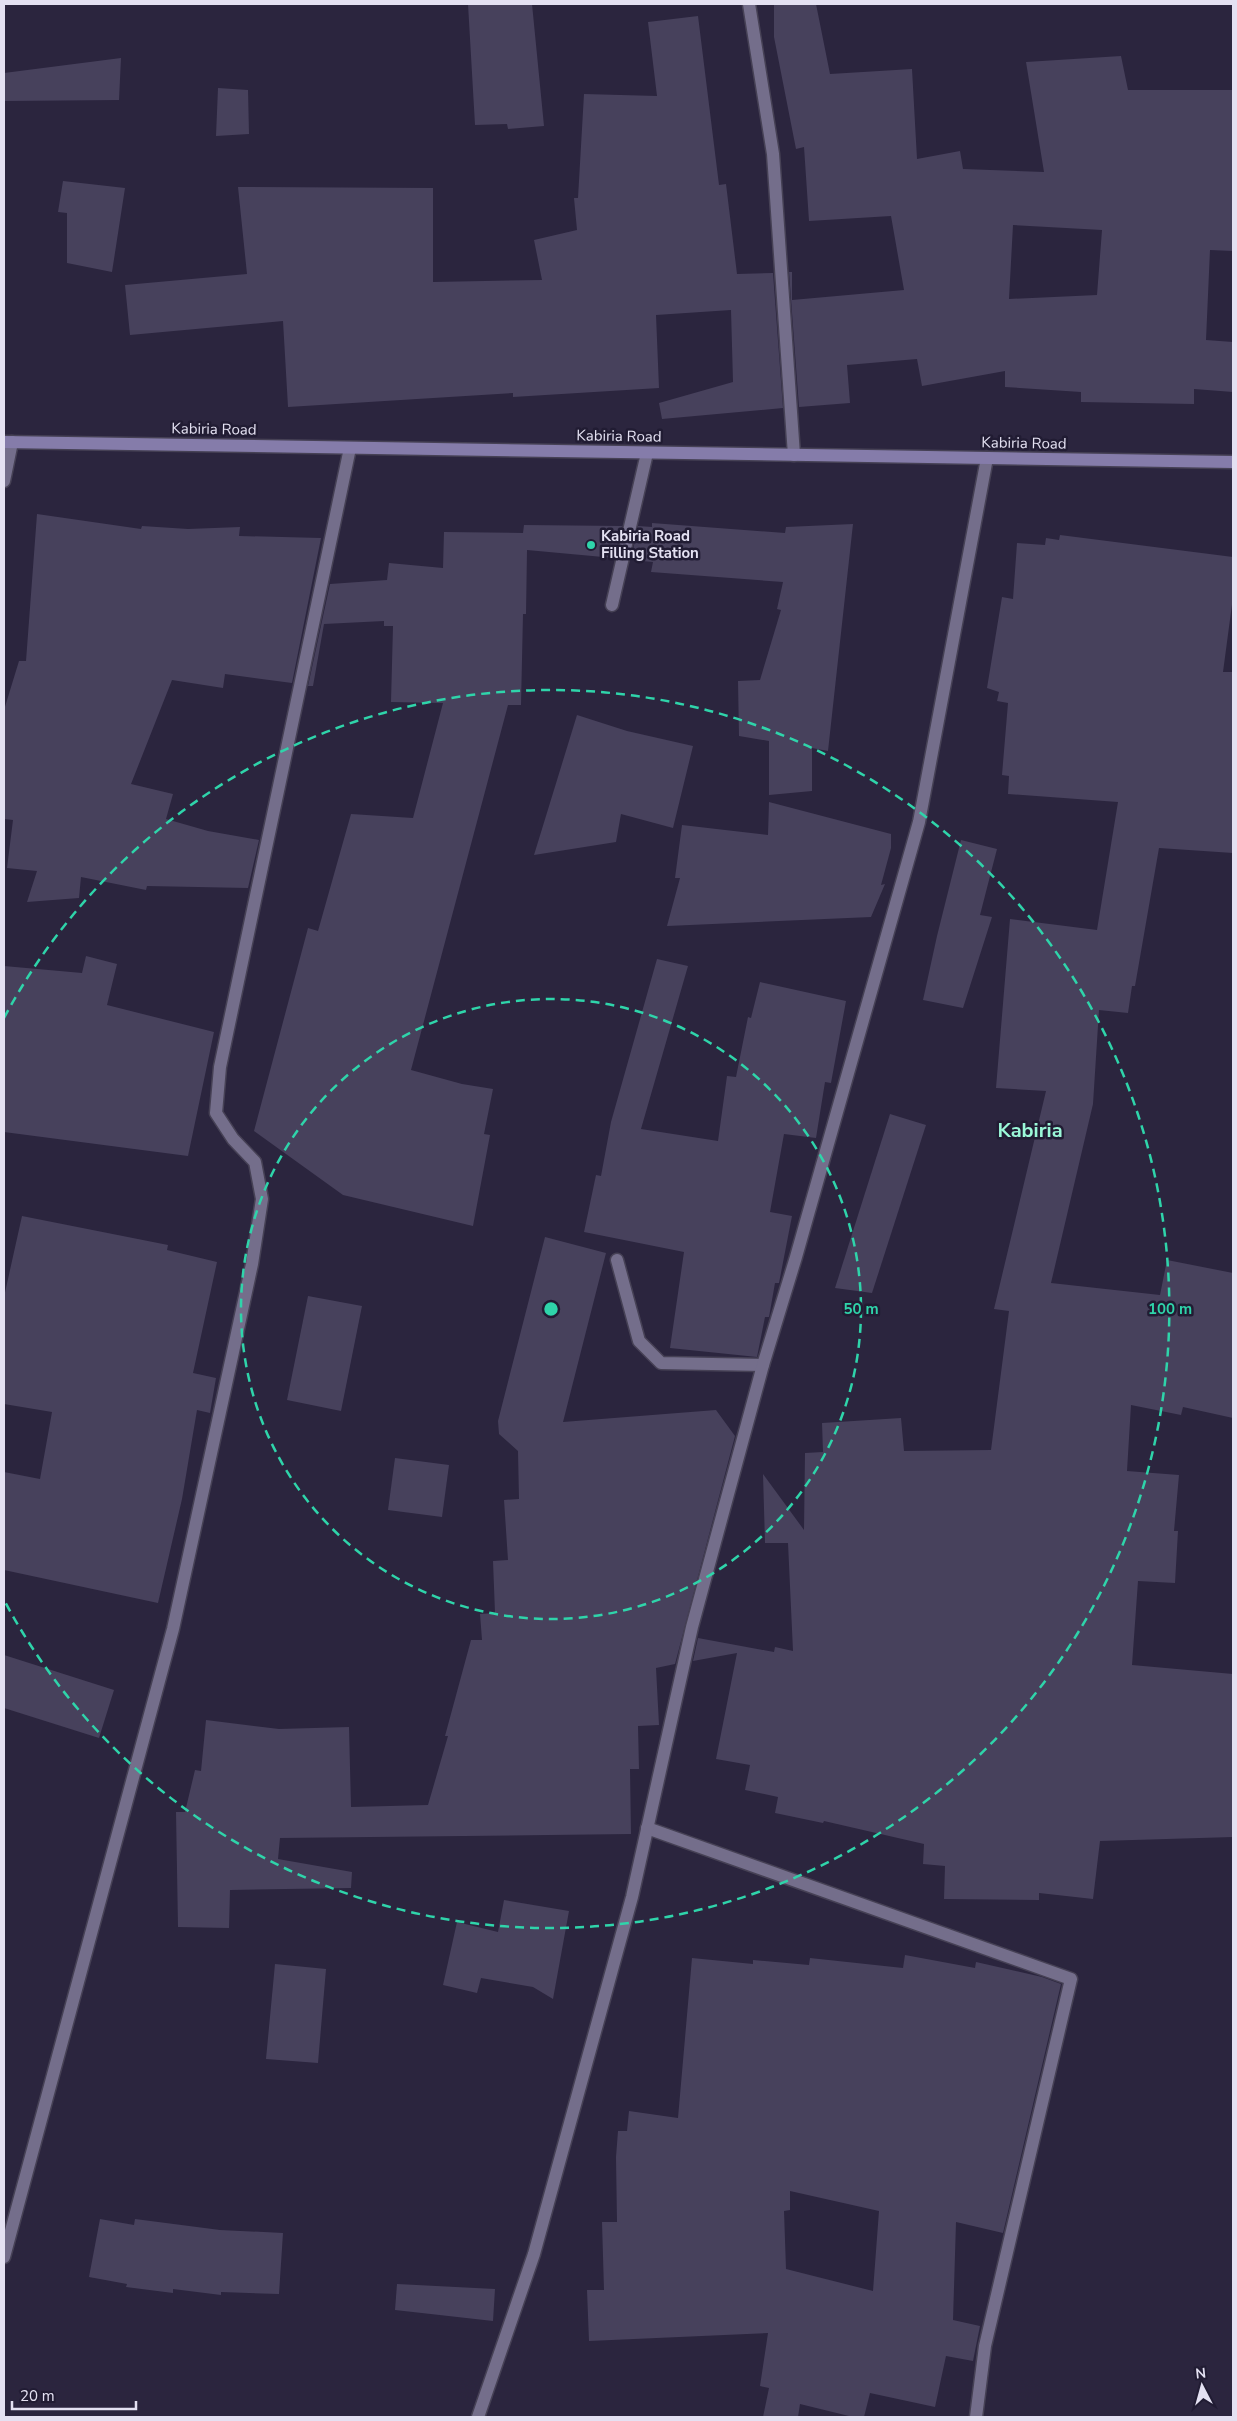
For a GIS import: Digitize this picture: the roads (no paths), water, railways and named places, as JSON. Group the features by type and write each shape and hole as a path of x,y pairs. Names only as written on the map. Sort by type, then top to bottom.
{"main road":[{"name":"Kabiria Road","path":"8,442 1233,462"}],"street":[{"path":"749,4 773,154 794,455"},
{"path":"4,481 8,442"},
{"path":"4,2257 173,1629 252,1264 262,1199 255,1162 233,1139 216,1112 220,1067 350,448"},
{"path":"612,605 647,453"},
{"path":"478,2417 534,2254 632,1897 692,1627 763,1365 796,1257 919,822 987,458"},
{"path":"617,1260 639,1341 661,1362 763,1365"},
{"path":"647,1828 1071,1979 985,2346 976,2417"}],"place":[{"name":"Kabiria Road Filling Station","path":"591,545"}],"district":[{"name":"Kabiria","path":"1030,1130"}]}
